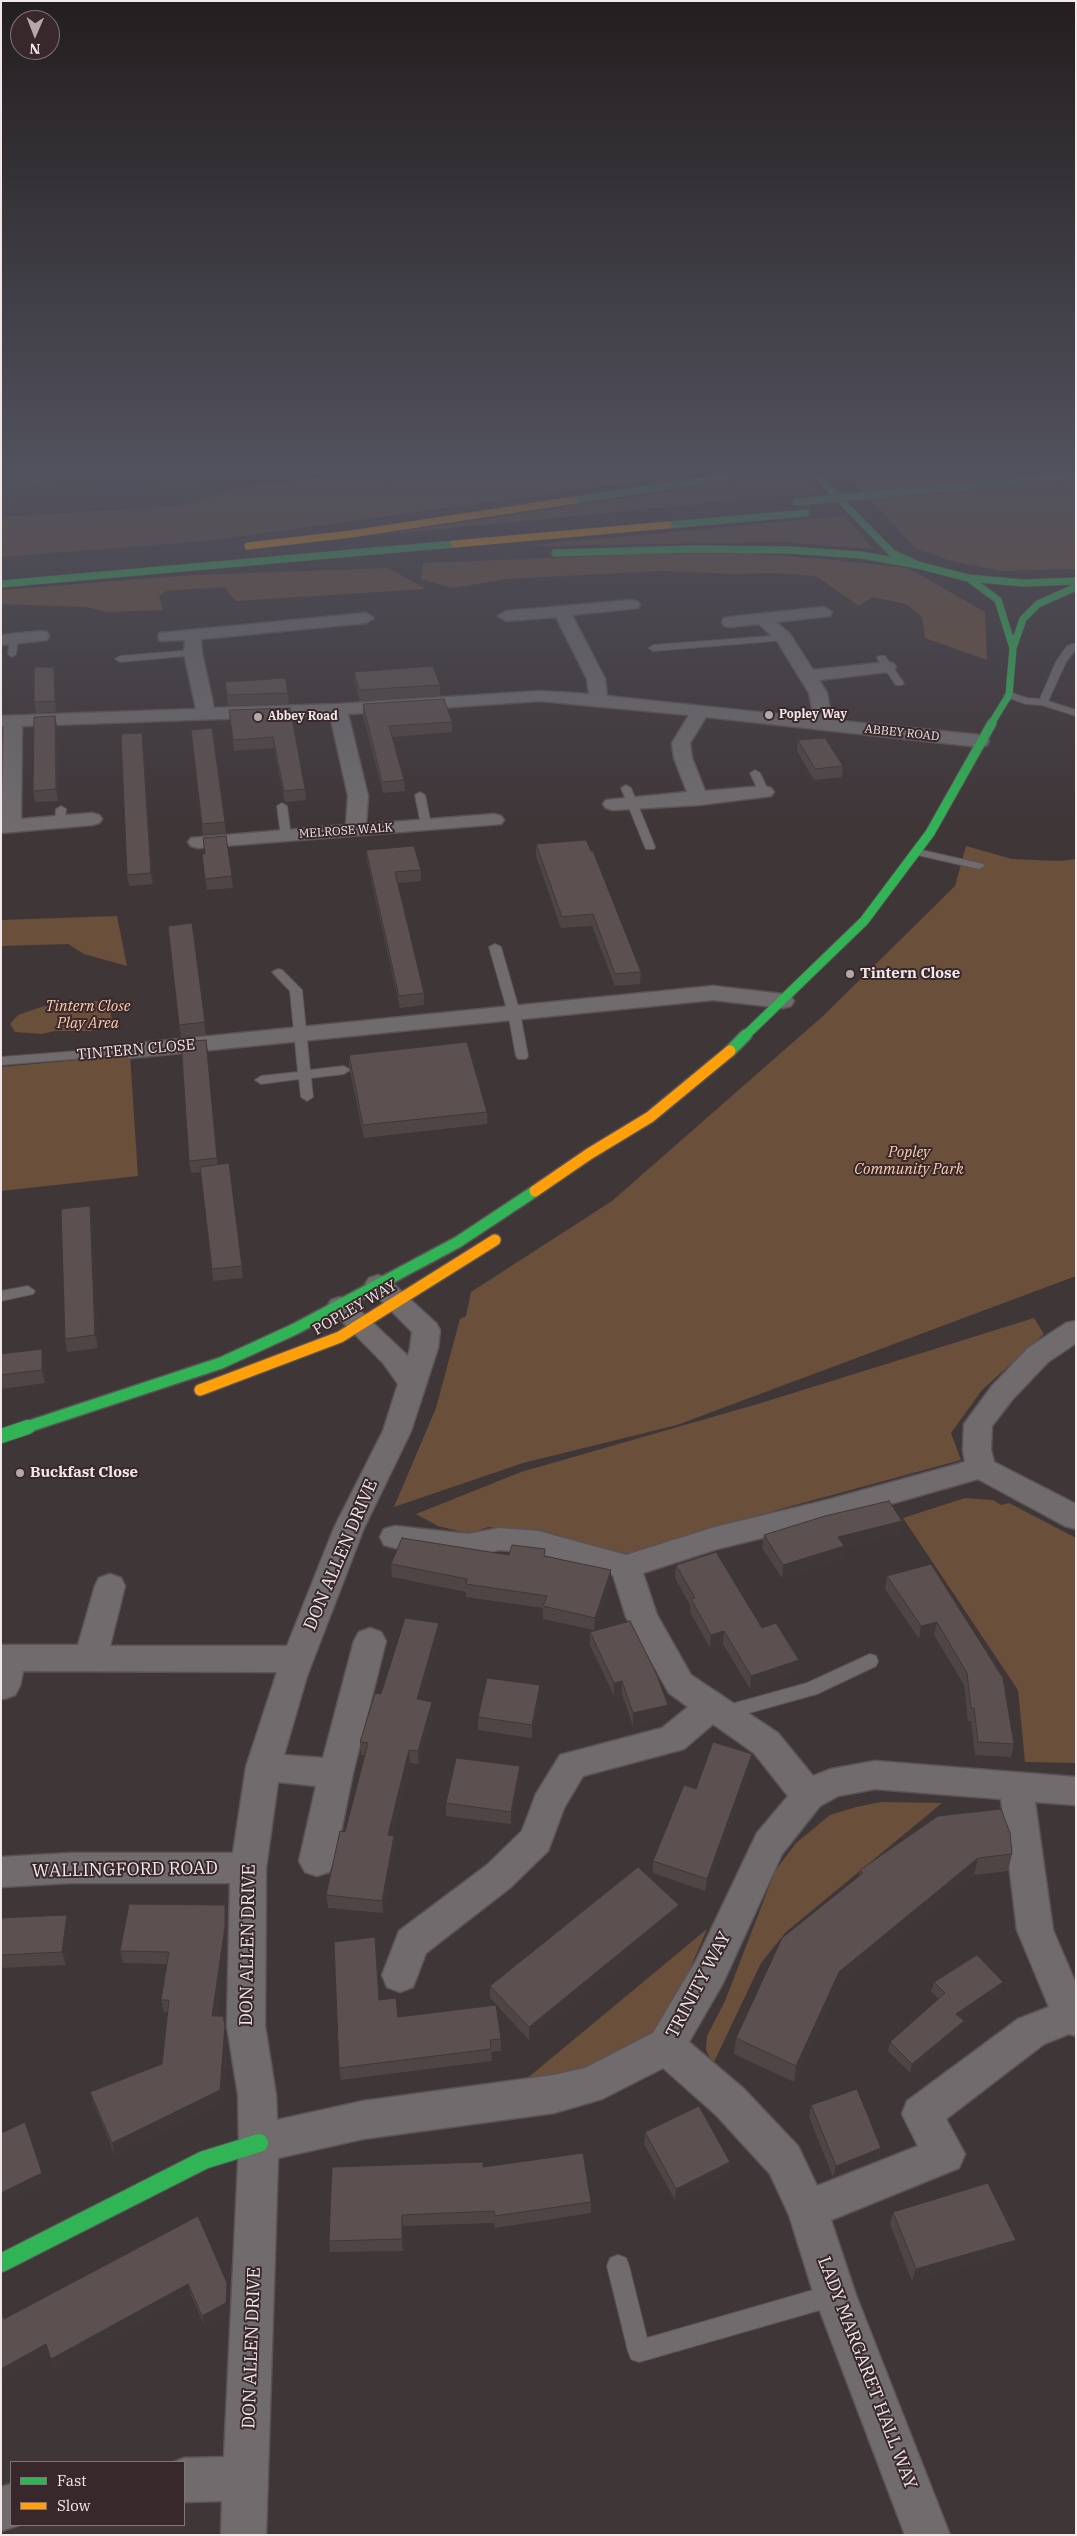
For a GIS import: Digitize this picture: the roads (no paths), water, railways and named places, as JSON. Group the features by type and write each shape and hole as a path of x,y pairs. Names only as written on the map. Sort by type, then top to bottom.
{"main road":[{"name":"POPLEY WAY","path":"988,592 998,600 1013,648"},
{"name":"POPLEY WAY","path":"621,1148 650,1118 724,1057 783,1002 864,921 917,852 1008,695 1013,648 1023,619 1038,604 1064,592"},
{"name":"POPLEY WAY","path":"186,1394 314,1349 361,1325 388,1293 466,1237 589,1154 650,1118"},
{"name":"POPLEY WAY","path":"1,1436 221,1363 340,1306 388,1293 504,1234"},
{"path":"1,2262 204,2160 259,2143"}],"street":[{"path":"506,616 632,605"},
{"path":"562,611 596,679 600,700"},
{"path":"730,622 764,620 824,612"},
{"path":"166,637 346,625 366,618"},
{"path":"764,620 784,638 818,693 824,725"},
{"path":"9,644 41,636"},
{"path":"193,636 193,653 206,712"},
{"path":"807,676 884,662"},
{"name":"ABBEY ROAD","path":"6,826 7,721 206,712 338,709 540,696 600,700 980,741"},
{"path":"338,709 358,796 356,830"},
{"path":"699,799 683,758 681,743 700,711"},
{"path":"624,798 699,799 764,792"},
{"path":"6,826 60,815 92,819"},
{"name":"MELROSE WALK","path":"198,842 494,821"},
{"name":"TINTERN CLOSE","path":"130,1051 713,993 783,1002"},
{"name":"DON ALLEN DRIVE","path":"243,2535 247,2478 259,2143 257,2095 246,2026 248,1868 264,1767 298,1660 349,1528 397,1432 424,1348 426,1330 388,1293"},
{"path":"340,1306 393,1356 413,1383"},
{"path":"981,1468 977,1450 978,1424 1002,1394 1038,1356 1076,1330"},
{"path":"395,1537 468,1546 499,1539 538,1542 626,1567 715,1538 827,1511 981,1468 1076,1518"},
{"path":"626,1567 642,1617 680,1684 766,1743 808,1796"},
{"path":"92,1658 110,1586"},
{"path":"317,1862 336,1773 370,1641"},
{"path":"5,1667 92,1658 298,1660"},
{"path":"400,1975 412,1943 499,1876 536,1840 548,1804 572,1765 672,1739 716,1710"},
{"path":"264,1767 336,1773"},
{"name":"TRINITY WAY","path":"259,2143 363,2120 488,2104 579,2088 626,2069 666,2046 710,1971 769,1844 808,1796 832,1783 875,1776 1076,1792"},
{"path":"808,2210 945,2154 921,2114 1031,2031 1074,2017 1060,1991 1035,1930 1016,1786"},
{"name":"WALLINGFORD ROAD","path":"1,1872 71,1868 248,1868"},
{"name":"LADY MARGARET HALL WAY","path":"666,2046 730,2102 784,2160 808,2210 835,2295 928,2535"},
{"path":"185,2480 247,2478"}],"lane":[{"path":"653,648 784,638"},
{"path":"1044,702 1061,662 1072,646 1076,646"},
{"path":"120,659 193,653"},
{"path":"884,662 899,683"},
{"path":"1061,662 1076,662"},
{"path":"1008,695 1026,701 1044,702 1076,713"},
{"path":"755,773 764,792"},
{"path":"420,794 426,825"},
{"path":"624,798 650,847"},
{"path":"282,806 286,836"},
{"path":"917,852 978,866"},
{"path":"495,946 514,1013 522,1056"},
{"path":"278,972 296,990 303,1075 307,1097"},
{"name":"TINTERN CLOSE","path":"1,1061 130,1051"},
{"path":"261,1080 344,1070"},
{"path":"1,1296 28,1291"},
{"path":"716,1710 811,1689 857,1669 870,1661"},
{"path":"618,2266 639,2351 835,2295"}],"place":[{"name":"Popley Way","path":"769,715"},
{"name":"Abbey Road","path":"258,717"},
{"name":"Tintern Close","path":"850,974"},
{"name":"Buckfast Close","path":"20,1473"}],"park label":[{"name":"Tintern Close Play Area","path":"88,1016"},
{"name":"Popley Community Park","path":"909,1162"}]}
